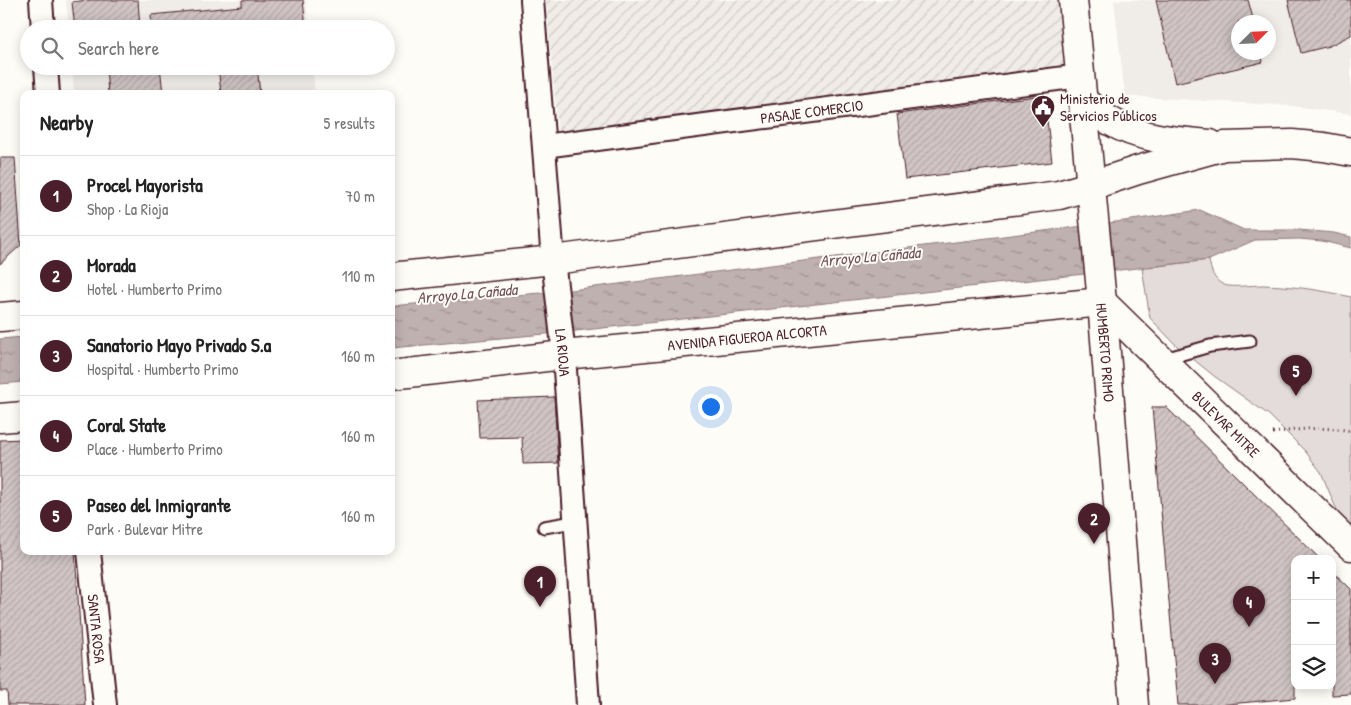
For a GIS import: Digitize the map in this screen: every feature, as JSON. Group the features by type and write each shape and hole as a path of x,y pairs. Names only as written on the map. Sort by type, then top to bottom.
{"main road":[{"name":"HUMBERTO PRIMO","path":"1073,0 1102,302 1134,705"},
{"path":"1081,88 1110,121 1136,133 1155,138 1224,146 1292,144 1351,152"},
{"path":"395,277 553,260 1059,195 1224,146"},
{"name":"AVENIDA FIGUEROA ALCORTA","path":"395,375 564,355 1102,302"},
{"name":"BULEVAR MITRE","path":"1102,302 1351,546"},
{"path":"0,318 20,316"},
{"path":"0,418 20,416"}],"street":[{"path":"41,0 43,20"},
{"name":"LA RIOJA","path":"532,0 553,260 564,355 588,705"},
{"path":"47,75 48,90"},
{"name":"PASAJE COMERCIO","path":"544,146 1081,88"},
{"name":"SANTA ROSA","path":"89,555 104,705"}],"lane":[{"path":"1160,360 1210,346 1250,341"},
{"path":"544,527 574,522"}],"path":[{"path":"1244,441 1301,428 1351,431"}],"shaded area":[{"path":"66,0 306,0 308,20 68,20"},
{"path":"546,0 1058,0 1065,65 558,133"},
{"path":"1114,0 1351,0 1351,114 1293,106 1125,96"},
{"path":"73,75 313,75 315,90 74,90"},
{"path":"1209,260 1215,278 1224,285 1285,286 1351,297 1351,539 1348,537 1321,472 1305,451 1269,415 1214,376 1177,346 1150,318 1142,268"}],"water":[{"name":"Arroyo La Cañada","path":"1200,210 1244,230 1299,230 1334,233 1351,237 1351,248 1322,241 1299,239 1255,240 1209,260 567,332 395,348 395,306 563,291"},
{"path":"20,337 20,382 0,384 0,339"}],"building":[{"path":"87,0 138,0 139,20 74,20 72,2"},
{"path":"242,0 303,0 305,20 151,20 151,15 242,6"},
{"path":"1156,0 1248,0 1252,15 1231,15 1231,60 1263,60 1263,62 1175,83"},
{"path":"1288,0 1351,0 1351,35 1329,46 1301,53"},
{"path":"107,75 161,75 163,90 108,90"},
{"path":"219,75 258,75 260,90 221,90"},
{"path":"1044,95 1052,162 905,179 897,114"},
{"path":"0,158 15,158 20,246 0,264"},
{"path":"554,397 558,463 523,464 522,437 480,438 478,400"},
{"path":"1152,407 1166,407 1316,555 1291,555 1291,690 1295,690 1295,698 1217,705 1178,705"},
{"path":"20,439 20,555 75,555 85,705 8,705 7,691 0,691 0,440"},
{"path":"1336,575 1351,589 1351,694 1332,695 1332,690 1336,690"}],"place":[{"name":"Ministerio de Servicios Públicos","path":"1043,128"},
{"name":"Paseo del Inmigrante","path":"1296,396"},
{"name":"Morada","path":"1094,544"},
{"name":"Procel Mayorista","path":"540,607"},
{"name":"Coral State","path":"1249,627"},
{"name":"Sanatorio Mayo Privado S.a","path":"1215,684"}]}
